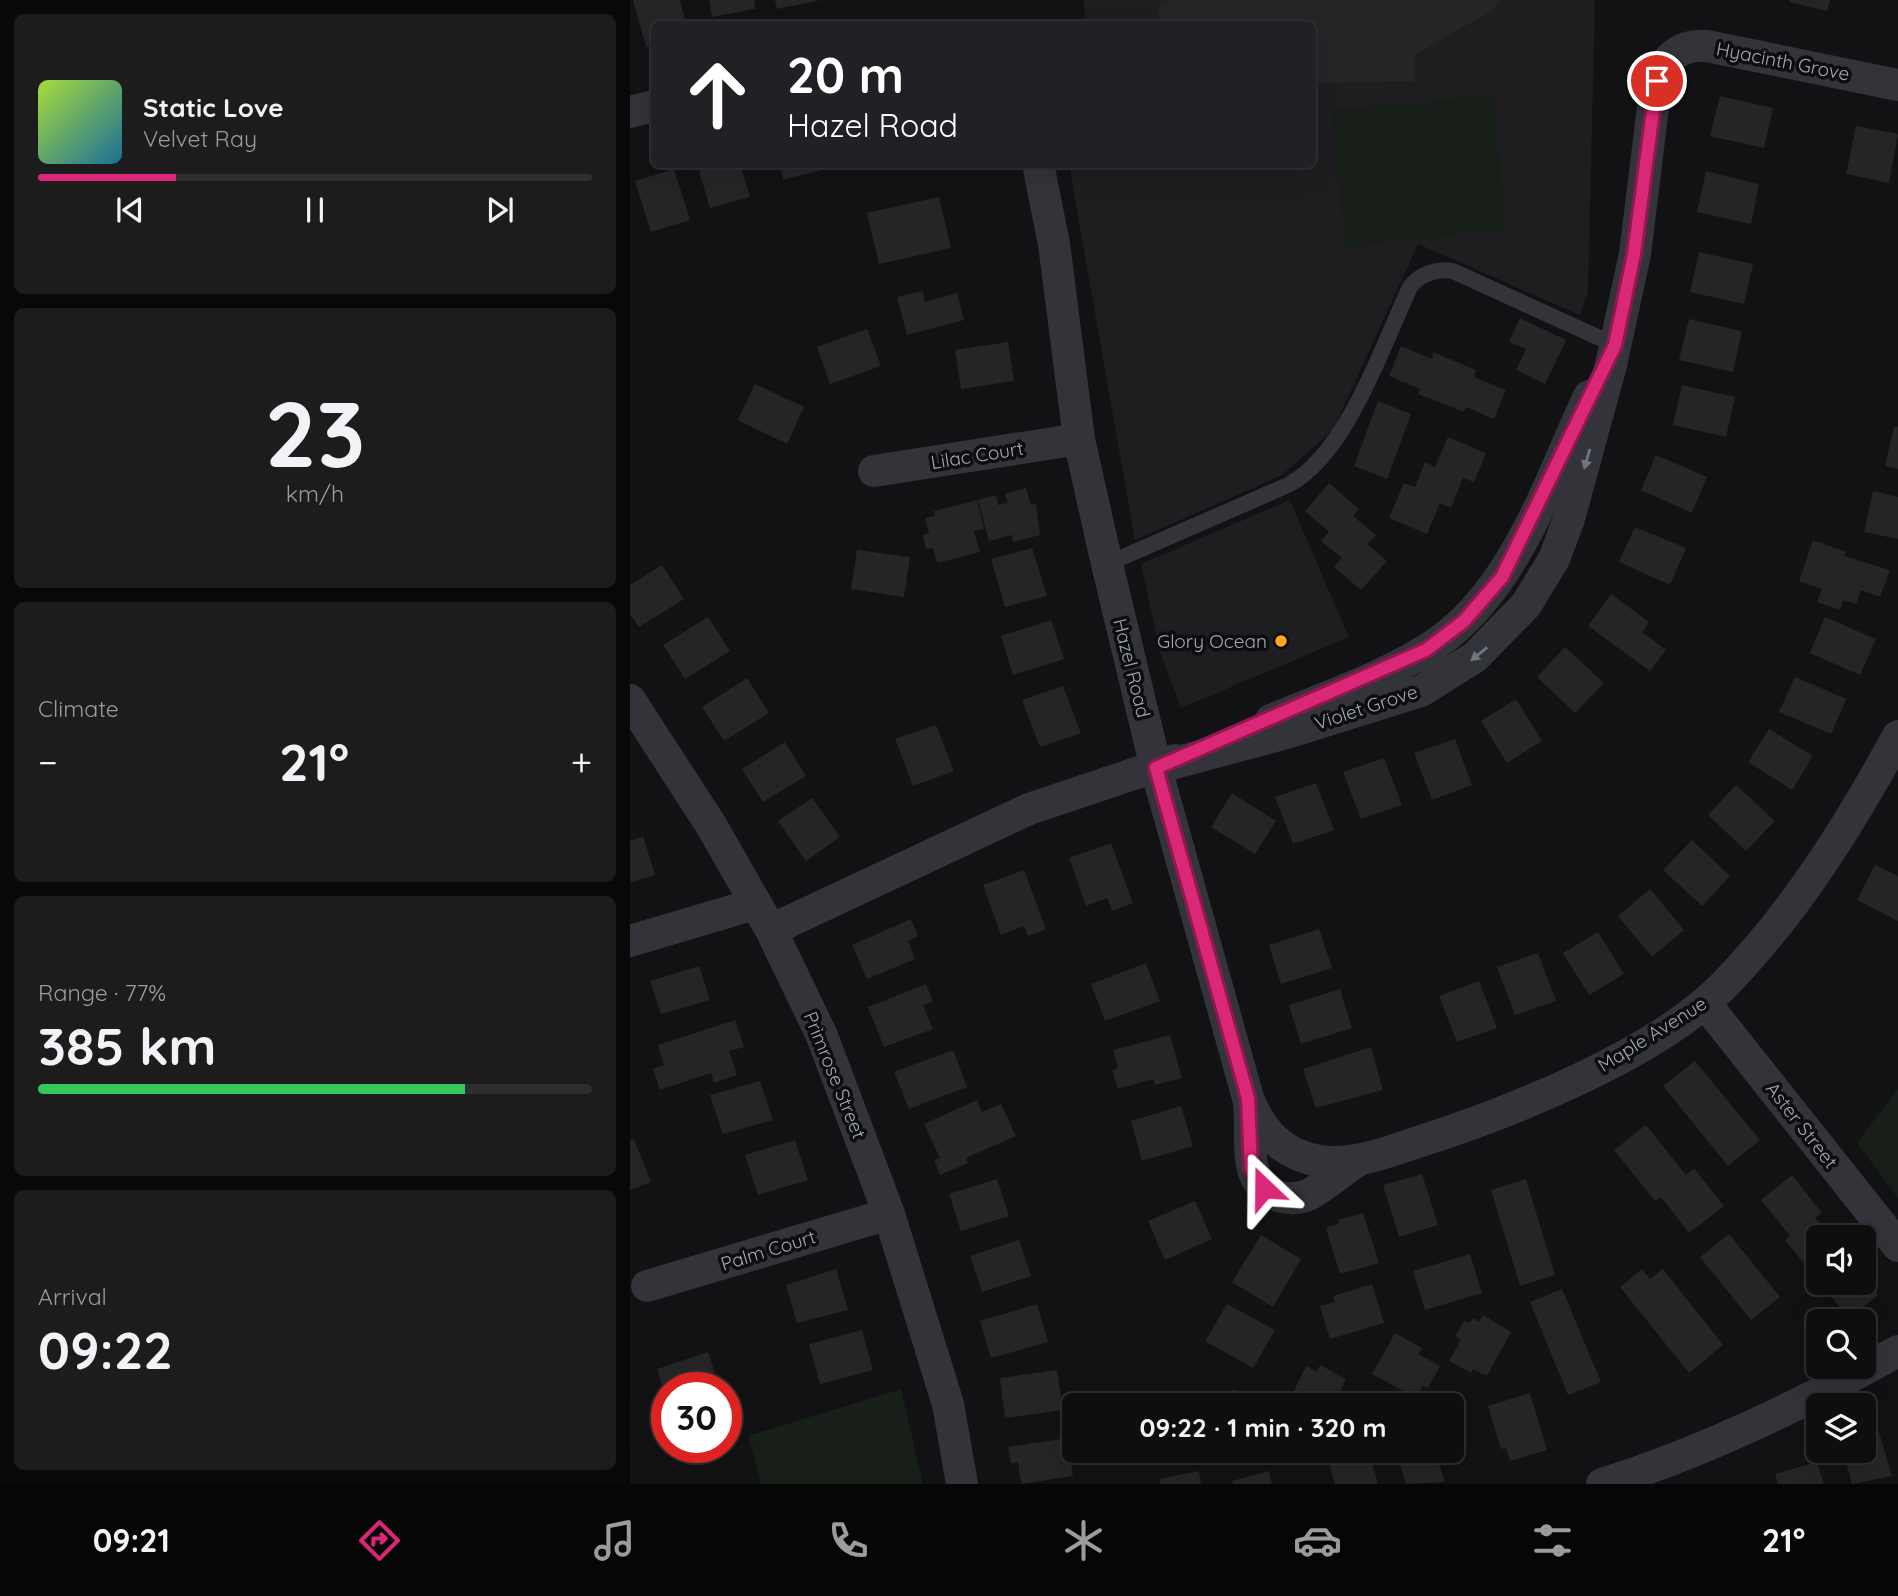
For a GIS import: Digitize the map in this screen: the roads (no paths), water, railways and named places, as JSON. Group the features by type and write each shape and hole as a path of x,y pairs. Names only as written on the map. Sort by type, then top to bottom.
{"street":[{"name":"Hyacinth Grove","path":"1670,57 1686,48 1707,46 1898,85"},
{"name":"Violet Grove","path":"630,941 763,917 1029,809 1156,768 1409,659 1444,638 1464,621 1510,564 1615,345 1640,219 1655,91 1663,67 1670,57"},
{"path":"630,112 651,107"},
{"name":"Hazel Road","path":"1039,168 1054,244 1079,439 1156,768 1248,1098 1263,1128 1289,1150"},
{"name":"Lilac Court","path":"874,471 1079,439"},
{"name":"Primrose Street","path":"630,699 711,825 763,917 822,1036 889,1214 948,1404 962,1484"},
{"name":"Maple Avenue","path":"1289,1150 1324,1161 1364,1158 1440,1135 1557,1088 1646,1042 1705,1003 1777,924 1851,822 1898,736"},
{"name":"Aster Street","path":"1705,1003 1898,1246"},
{"path":"1248,1098 1251,1168 1260,1184 1273,1194 1287,1198 1305,1196 1364,1158"},
{"name":"Palm Court","path":"648,1286 889,1214"},
{"path":"1602,1484 1674,1461 1820,1394 1898,1351"}],"lane":[{"path":"1107,564 1288,485 1315,467 1340,438 1410,287 1420,278 1450,270 1615,345"}],"place":[{"name":"Glory Ocean","path":"1281,641"}]}
